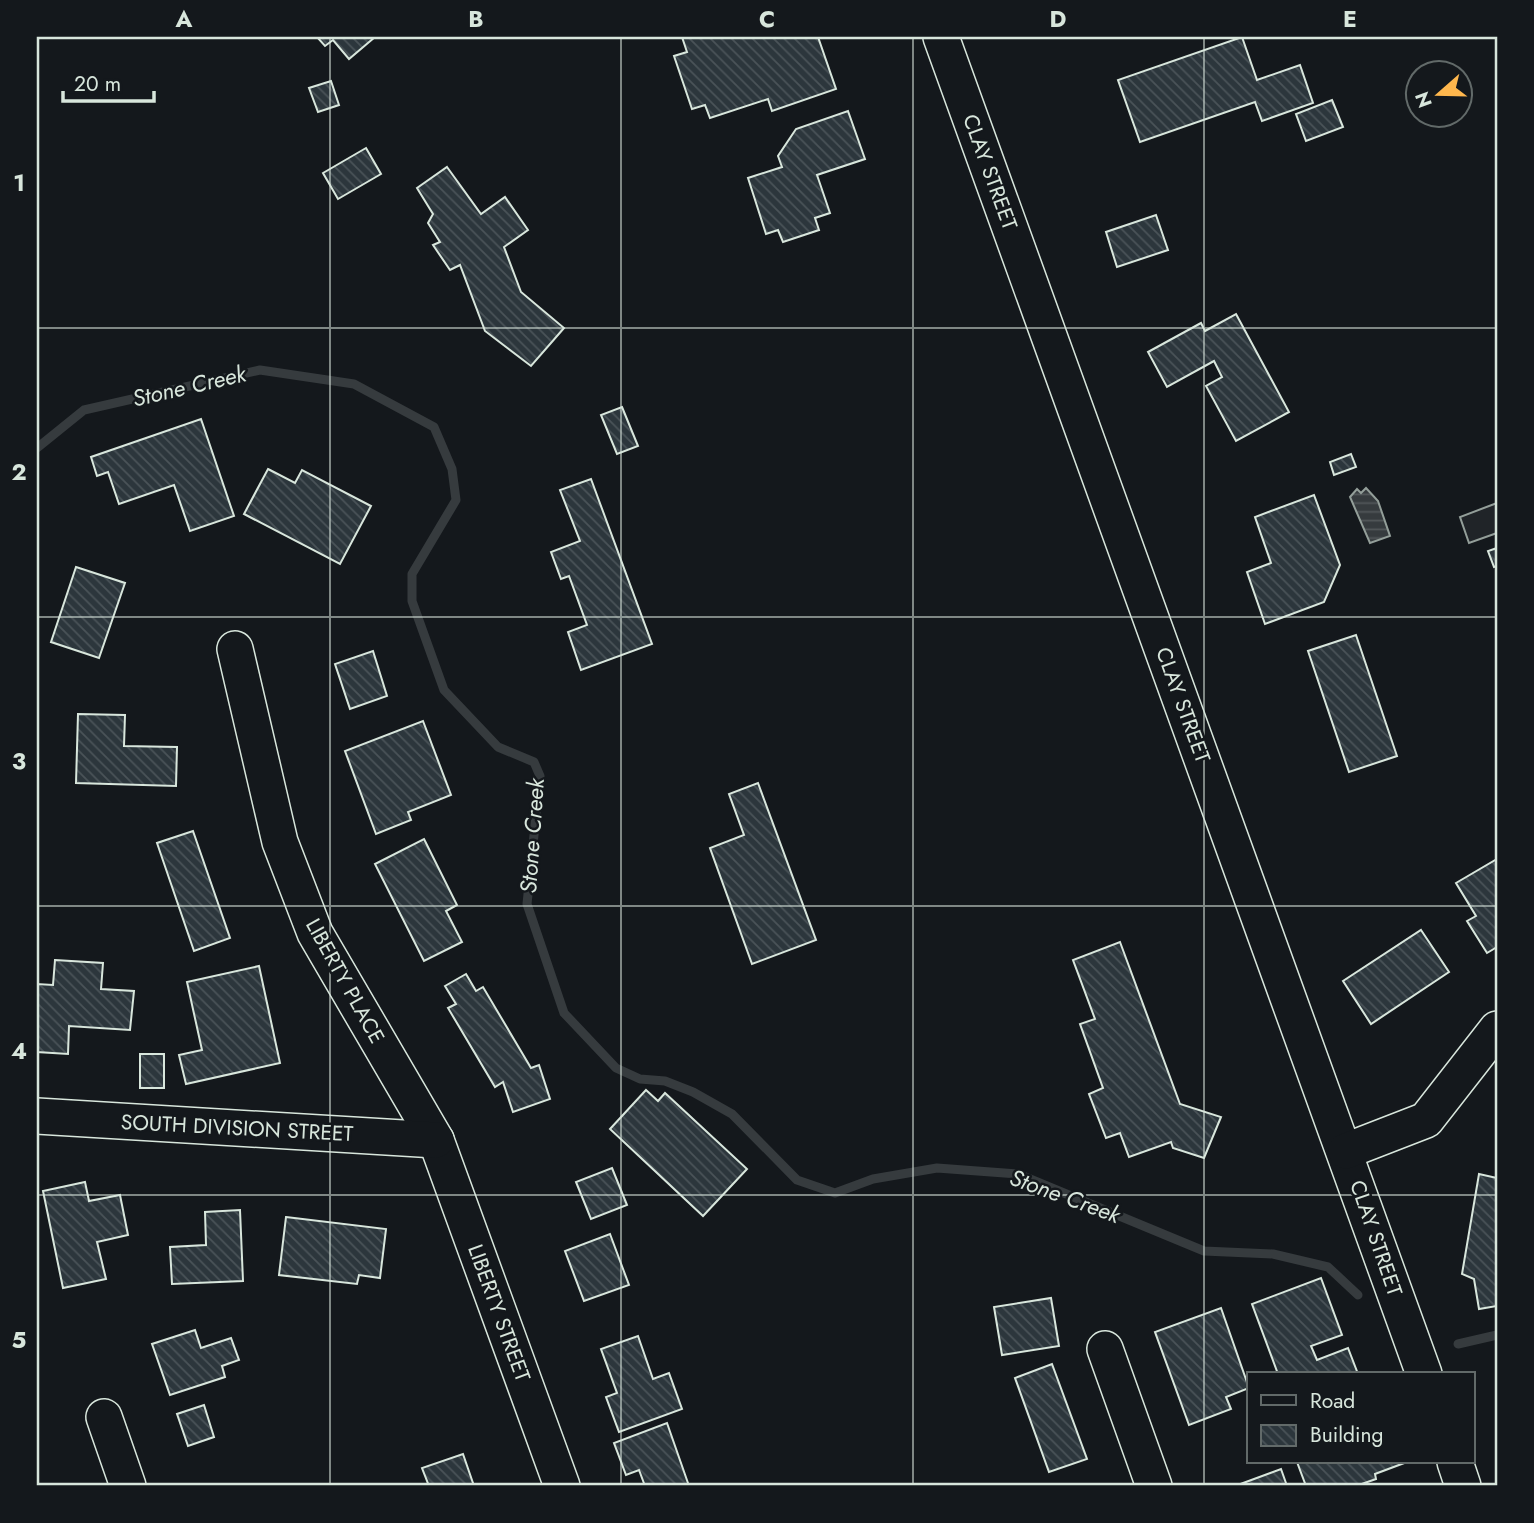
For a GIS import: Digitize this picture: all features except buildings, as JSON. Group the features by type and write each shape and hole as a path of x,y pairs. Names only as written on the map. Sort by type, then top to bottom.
{"street":[{"name":"CLAY STREET","path":"942,37 1346,1151 1423,1372"},
{"name":"LIBERTY PLACE","path":"235,649 280,842 315,933 436,1140"},
{"path":"1346,1151 1426,1120 1497,1029"},
{"name":"SOUTH DIVISION STREET","path":"37,1116 436,1140"},
{"name":"LIBERTY STREET","path":"436,1140 562,1486"},
{"path":"1105,1349 1154,1486"},
{"path":"104,1417 128,1486"},
{"path":"1456,1464 1463,1486"}],"shaded area":[{"path":"1366,488 1378,501 1390,536 1370,543 1350,497 1357,489 1361,493"},
{"path":"1497,503 1497,533 1469,543 1460,517"}],"waterway":[{"name":"Stone Creek","path":"37,448 84,410 260,370 354,384 434,427 452,469 456,500 412,574 412,601 444,690 498,747 534,762 540,776 527,904 564,1013 616,1068 640,1079 665,1081 693,1092 732,1114 797,1180 835,1193 873,1179 937,1168 1018,1174 1204,1251 1273,1254 1328,1267 1358,1295"},
{"name":"Stone Creek","path":"1458,1344 1497,1335"}]}
